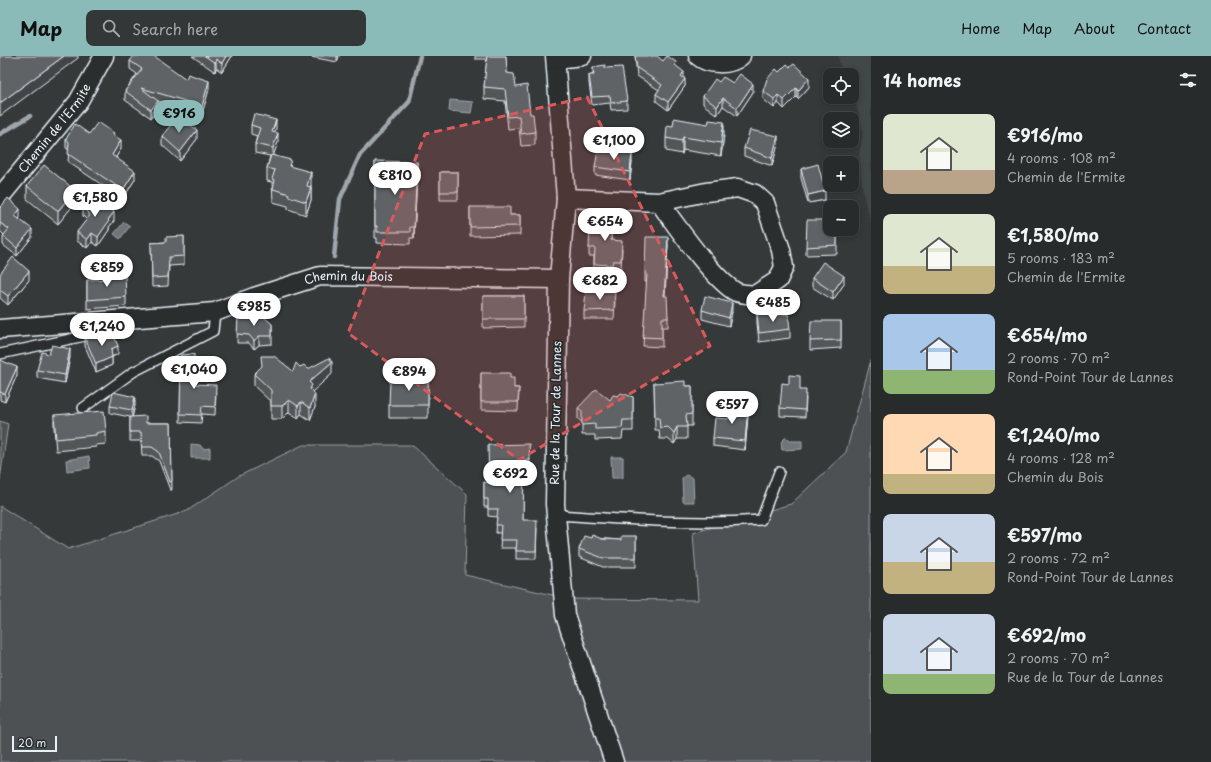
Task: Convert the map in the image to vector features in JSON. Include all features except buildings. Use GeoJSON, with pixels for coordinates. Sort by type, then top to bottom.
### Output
{"type":"FeatureCollection","features":[{"type":"Feature","properties":{"kind":"street","name":"Chemin de l'Ermite"},"geometry":{"type":"LineString","coordinates":[[0,197],[78,102],[104,56]]}},
{"type":"Feature","properties":{"kind":"street"},"geometry":{"type":"LineString","coordinates":[[555,58],[582,56]]}},
{"type":"Feature","properties":{"kind":"street"},"geometry":{"type":"LineString","coordinates":[[698,56],[704,62],[721,63],[737,60],[741,56]]}},
{"type":"Feature","properties":{"kind":"street","name":"Rue de la Tour de Lannes"},"geometry":{"type":"LineString","coordinates":[[555,58],[566,198],[559,279],[556,516],[565,615],[614,762]]}},
{"type":"Feature","properties":{"kind":"street"},"geometry":{"type":"LineString","coordinates":[[566,198],[659,202],[706,192],[738,188],[755,194],[765,203],[781,250],[784,267],[778,280],[755,295],[737,293],[722,280],[678,228],[659,202]]}},
{"type":"Feature","properties":{"kind":"street","name":"Chemin du Bois"},"geometry":{"type":"LineString","coordinates":[[0,329],[216,312],[254,297],[320,276],[559,279]]}},
{"type":"Feature","properties":{"kind":"lane"},"geometry":{"type":"LineString","coordinates":[[82,408],[133,372],[213,331],[216,312]]}},
{"type":"Feature","properties":{"kind":"lane"},"geometry":{"type":"LineString","coordinates":[[0,354],[94,334],[101,328],[102,320]]}},
{"type":"Feature","properties":{"kind":"lane"},"geometry":{"type":"LineString","coordinates":[[556,516],[666,522],[729,522],[761,520],[779,472]]}},
{"type":"Feature","properties":{"kind":"highlighted area"},"geometry":{"type":"Polygon","coordinates":[[[587,97],[710,346],[519,460],[348,333],[425,134],[587,97]]]}},
{"type":"Feature","properties":{"kind":"shaded area"},"geometry":{"type":"Polygon","coordinates":[[[838,56],[871,56],[871,224],[863,193],[859,155],[863,131],[856,104],[859,104],[859,68],[841,68],[838,56]]]}},
{"type":"Feature","properties":{"kind":"shaded area"},"geometry":{"type":"Polygon","coordinates":[[[450,100],[473,102],[471,113],[449,111],[450,100]]]}},
{"type":"Feature","properties":{"kind":"shaded area"},"geometry":{"type":"Polygon","coordinates":[[[124,222],[130,226],[120,239],[114,234],[124,222]]]}},
{"type":"Feature","properties":{"kind":"shaded area"},"geometry":{"type":"Polygon","coordinates":[[[871,360],[871,762],[0,762],[0,506],[68,549],[187,511],[239,476],[303,445],[412,445],[467,494],[465,575],[570,599],[698,600],[693,533],[791,504],[846,452],[871,360]]]}},
{"type":"Feature","properties":{"kind":"shaded area"},"geometry":{"type":"Polygon","coordinates":[[[0,421],[8,424],[0,480],[0,421]]]}},
{"type":"Feature","properties":{"kind":"shaded area"},"geometry":{"type":"Polygon","coordinates":[[[786,437],[790,441],[802,441],[802,449],[782,450],[781,442],[786,437]]]}},
{"type":"Feature","properties":{"kind":"shaded area"},"geometry":{"type":"Polygon","coordinates":[[[191,444],[200,445],[203,449],[210,448],[210,458],[191,458],[191,444]]]}},
{"type":"Feature","properties":{"kind":"shaded area"},"geometry":{"type":"Polygon","coordinates":[[[89,456],[90,468],[67,471],[66,460],[89,456]]]}},
{"type":"Feature","properties":{"kind":"shaded area"},"geometry":{"type":"Polygon","coordinates":[[[611,457],[623,457],[623,478],[612,478],[611,457]]]}},
{"type":"Feature","properties":{"kind":"shaded area"},"geometry":{"type":"Polygon","coordinates":[[[686,475],[693,478],[694,502],[683,502],[682,478],[686,475]]]}},
{"type":"Feature","properties":{"kind":"waterway"},"geometry":{"type":"LineString","coordinates":[[334,257],[340,199],[360,155],[409,102],[420,56]]}},
{"type":"Feature","properties":{"kind":"waterway"},"geometry":{"type":"LineString","coordinates":[[0,134],[30,116]]}}]}
